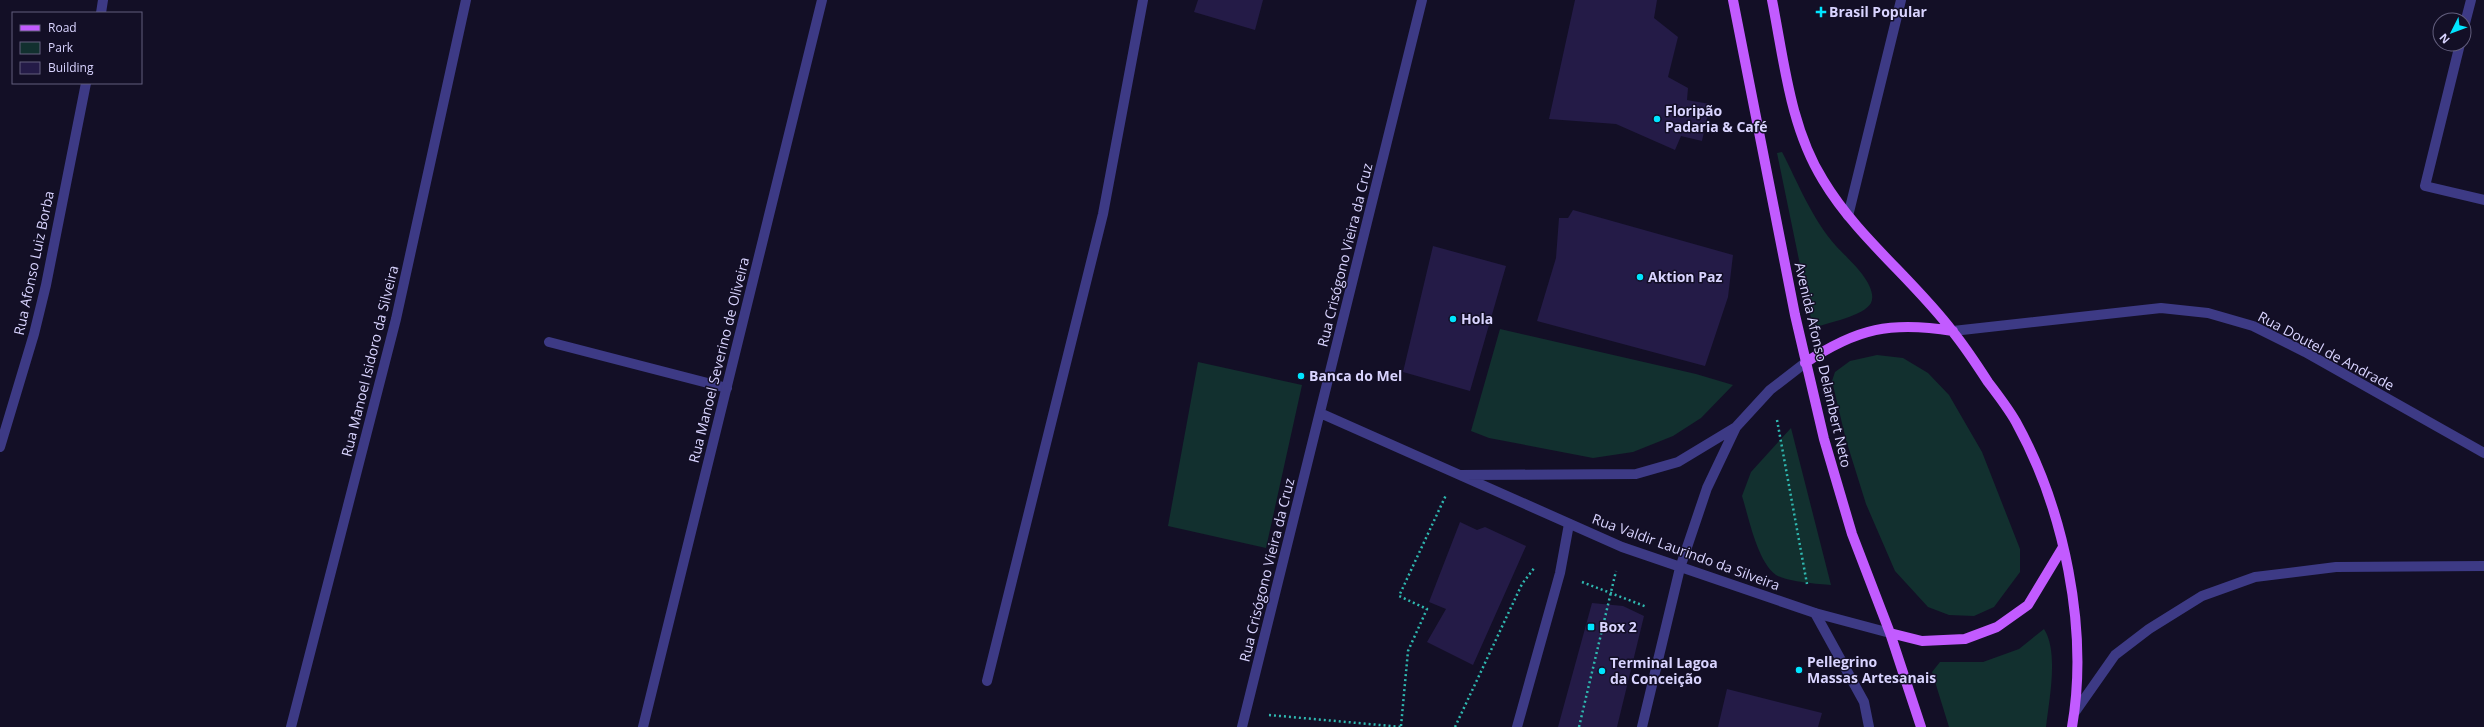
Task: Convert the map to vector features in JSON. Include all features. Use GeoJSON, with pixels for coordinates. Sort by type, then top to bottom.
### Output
{"type":"FeatureCollection","features":[{"type":"Feature","properties":{"kind":"main road","name":"Avenida Afonso Delambert Neto"},"geometry":{"type":"LineString","coordinates":[[1732,0],[1805,363],[1837,489],[1852,534],[1890,633],[1921,727]]}},
{"type":"Feature","properties":{"kind":"main road"},"geometry":{"type":"LineString","coordinates":[[1772,0],[1794,108],[1804,143],[1822,180],[1848,216],[1953,331],[2015,421],[2036,462],[2063,547],[2072,590],[2077,663],[2075,712],[2072,727]]}},
{"type":"Feature","properties":{"kind":"main road"},"geometry":{"type":"LineString","coordinates":[[1805,363],[1832,345],[1859,334],[1890,327],[1920,326],[1953,331]]}},
{"type":"Feature","properties":{"kind":"main road"},"geometry":{"type":"LineString","coordinates":[[1890,633],[1922,641],[1958,639],[1997,627],[2028,605],[2063,547]]}},
{"type":"Feature","properties":{"kind":"street"},"geometry":{"type":"LineString","coordinates":[[101,12],[103,0]]}},
{"type":"Feature","properties":{"kind":"street","name":"Rua Manoel Isidoro da Silveira"},"geometry":{"type":"LineString","coordinates":[[291,727],[396,319],[466,0]]}},
{"type":"Feature","properties":{"kind":"street","name":"Rua Manoel Severino de Oliveira"},"geometry":{"type":"LineString","coordinates":[[643,727],[822,0]]}},
{"type":"Feature","properties":{"kind":"street","name":"Rua Crisógono Vieira da Cruz"},"geometry":{"type":"LineString","coordinates":[[1242,727],[1422,0]]}},
{"type":"Feature","properties":{"kind":"street"},"geometry":{"type":"LineString","coordinates":[[1848,216],[1901,0]]}},
{"type":"Feature","properties":{"kind":"street"},"geometry":{"type":"LineString","coordinates":[[2468,12],[2471,0]]}},
{"type":"Feature","properties":{"kind":"street"},"geometry":{"type":"LineString","coordinates":[[987,681],[1102,214],[1142,4]]}},
{"type":"Feature","properties":{"kind":"street"},"geometry":{"type":"LineString","coordinates":[[2458,52],[2425,186],[2484,200]]}},
{"type":"Feature","properties":{"kind":"street","name":"Rua Afonso Luiz Borba"},"geometry":{"type":"LineString","coordinates":[[0,447],[34,334],[46,285],[86,84]]}},
{"type":"Feature","properties":{"kind":"street","name":"Rua Doutel de Andrade"},"geometry":{"type":"LineString","coordinates":[[1953,331],[2161,308],[2208,313],[2253,326],[2305,352],[2484,453]]}},
{"type":"Feature","properties":{"kind":"street"},"geometry":{"type":"LineString","coordinates":[[550,342],[727,388]]}},
{"type":"Feature","properties":{"kind":"street","name":"Rua Valdir Laurindo da Silveira"},"geometry":{"type":"LineString","coordinates":[[1456,475],[1636,474],[1678,462],[1736,428],[1770,390],[1805,363]]}},
{"type":"Feature","properties":{"kind":"street","name":"Rua Valdir Laurindo da Silveira"},"geometry":{"type":"LineString","coordinates":[[1320,413],[1456,475],[1622,547],[1815,613],[1890,633]]}},
{"type":"Feature","properties":{"kind":"street"},"geometry":{"type":"LineString","coordinates":[[1642,727],[1680,568],[1708,488],[1736,428]]}},
{"type":"Feature","properties":{"kind":"street"},"geometry":{"type":"LineString","coordinates":[[1517,727],[1560,573],[1569,524]]}},
{"type":"Feature","properties":{"kind":"street"},"geometry":{"type":"LineString","coordinates":[[2075,712],[2115,655],[2149,629],[2202,596],[2255,577],[2336,567],[2413,565],[2484,566]]}},
{"type":"Feature","properties":{"kind":"street"},"geometry":{"type":"LineString","coordinates":[[1815,613],[1864,702],[1869,727]]}},
{"type":"Feature","properties":{"kind":"path"},"geometry":{"type":"LineString","coordinates":[[1770,390],[1783,449],[1802,567],[1815,613]]}},
{"type":"Feature","properties":{"kind":"path"},"geometry":{"type":"LineString","coordinates":[[1245,713],[1401,726],[1408,651],[1427,609],[1399,596],[1456,475]]}},
{"type":"Feature","properties":{"kind":"path"},"geometry":{"type":"LineString","coordinates":[[1579,727],[1622,547]]}},
{"type":"Feature","properties":{"kind":"path"},"geometry":{"type":"LineString","coordinates":[[1455,727],[1522,584],[1536,566]]}},
{"type":"Feature","properties":{"kind":"path"},"geometry":{"type":"LineString","coordinates":[[1560,573],[1670,615]]}},
{"type":"Feature","properties":{"kind":"green space"},"geometry":{"type":"Polygon","coordinates":[[[1782,152],[1813,213],[1827,235],[1861,272],[1870,288],[1872,296],[1871,303],[1861,312],[1813,328],[1777,153],[1782,152]]]}},
{"type":"Feature","properties":{"kind":"green space"},"geometry":{"type":"Polygon","coordinates":[[[1500,329],[1696,374],[1733,385],[1701,418],[1673,436],[1633,452],[1593,458],[1489,438],[1471,431],[1500,329]]]}},
{"type":"Feature","properties":{"kind":"green space"},"geometry":{"type":"Polygon","coordinates":[[[1877,355],[1903,358],[1928,373],[1949,395],[1982,452],[2020,549],[2020,572],[1994,607],[1974,616],[1949,615],[1928,607],[1895,571],[1866,504],[1846,440],[1832,381],[1835,372],[1850,361],[1877,355]]]}},
{"type":"Feature","properties":{"kind":"green space"},"geometry":{"type":"Polygon","coordinates":[[[1198,362],[1302,385],[1266,548],[1168,526],[1198,362]]]}},
{"type":"Feature","properties":{"kind":"green space"},"geometry":{"type":"Polygon","coordinates":[[[1791,428],[1831,585],[1787,579],[1776,575],[1769,568],[1754,538],[1742,496],[1751,472],[1791,428]]]}},
{"type":"Feature","properties":{"kind":"green space"},"geometry":{"type":"Polygon","coordinates":[[[2044,629],[2049,639],[2052,663],[2051,690],[2046,727],[1949,727],[1932,672],[1940,662],[1983,662],[2019,649],[2044,629]]]}},
{"type":"Feature","properties":{"kind":"building"},"geometry":{"type":"Polygon","coordinates":[[[1198,0],[1263,0],[1255,30],[1194,12],[1198,0]]]}},
{"type":"Feature","properties":{"kind":"building"},"geometry":{"type":"Polygon","coordinates":[[[1575,0],[1657,0],[1654,18],[1678,37],[1668,77],[1688,88],[1687,100],[1710,104],[1702,141],[1681,136],[1675,150],[1616,124],[1549,119],[1575,0]]]}},
{"type":"Feature","properties":{"kind":"building","name":"Aktion Paz"},"geometry":{"type":"Polygon","coordinates":[[[1573,210],[1733,255],[1728,297],[1705,366],[1537,321],[1556,258],[1559,218],[1568,218],[1573,210]]]}},
{"type":"Feature","properties":{"kind":"building","name":"Hola"},"geometry":{"type":"Polygon","coordinates":[[[1433,246],[1506,266],[1470,391],[1403,372],[1433,246]]]}},
{"type":"Feature","properties":{"kind":"building"},"geometry":{"type":"Polygon","coordinates":[[[1460,522],[1477,530],[1485,527],[1526,546],[1473,665],[1427,642],[1446,609],[1429,602],[1460,522]]]}},
{"type":"Feature","properties":{"kind":"building","name":"Terminal Lagoa da Conceição"},"geometry":{"type":"Polygon","coordinates":[[[1592,603],[1623,606],[1644,616],[1617,727],[1558,727],[1592,603]]]}},
{"type":"Feature","properties":{"kind":"building"},"geometry":{"type":"Polygon","coordinates":[[[1727,689],[1822,713],[1818,727],[1718,727],[1727,689]]]}},
{"type":"Feature","properties":{"kind":"place","name":"Brasil Popular"},"geometry":{"type":"Point","coordinates":[1821,12]}},
{"type":"Feature","properties":{"kind":"place","name":"Floripão Padaria & Café"},"geometry":{"type":"Point","coordinates":[1657,119]}},
{"type":"Feature","properties":{"kind":"place","name":"Aktion Paz"},"geometry":{"type":"Point","coordinates":[1640,277]}},
{"type":"Feature","properties":{"kind":"place","name":"Hola"},"geometry":{"type":"Point","coordinates":[1453,319]}},
{"type":"Feature","properties":{"kind":"place","name":"Banca do Mel"},"geometry":{"type":"Point","coordinates":[1301,376]}},
{"type":"Feature","properties":{"kind":"place","name":"Box 2"},"geometry":{"type":"Point","coordinates":[1591,627]}},
{"type":"Feature","properties":{"kind":"place","name":"Pellegrino Massas Artesanais"},"geometry":{"type":"Point","coordinates":[1799,670]}},
{"type":"Feature","properties":{"kind":"place","name":"Terminal Lagoa da Conceição"},"geometry":{"type":"Point","coordinates":[1602,671]}}]}
